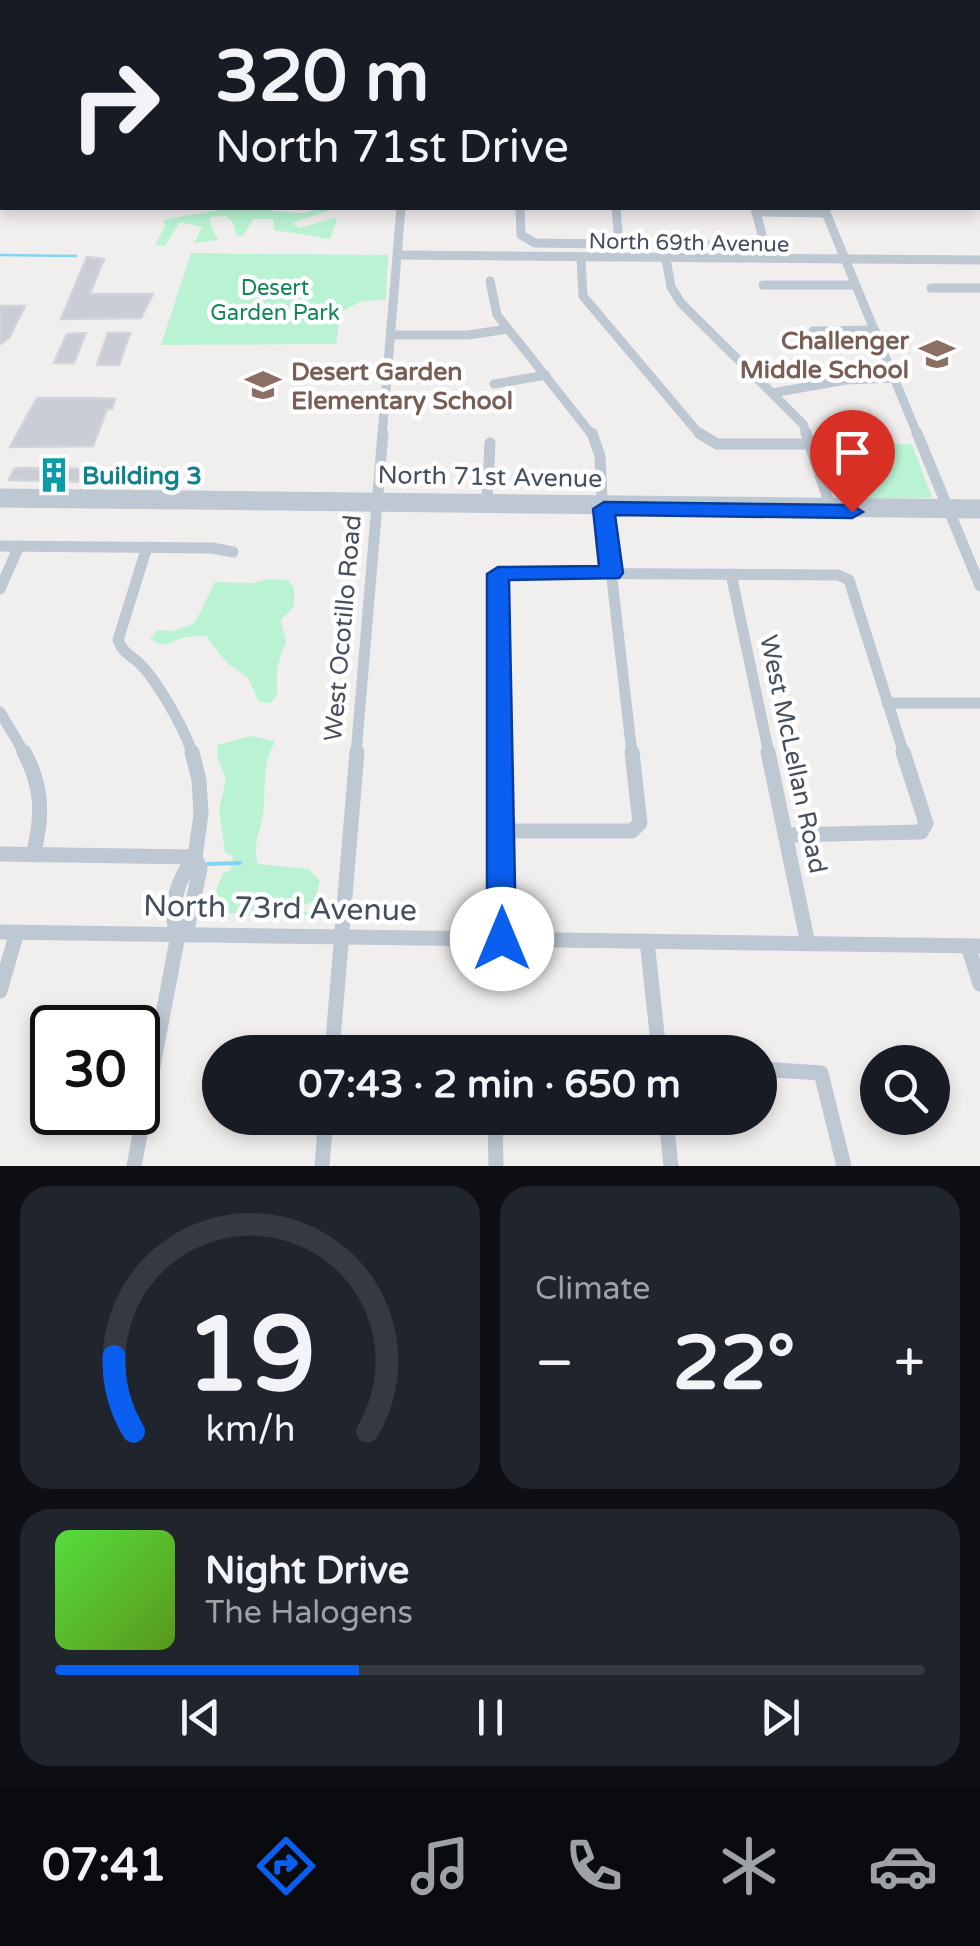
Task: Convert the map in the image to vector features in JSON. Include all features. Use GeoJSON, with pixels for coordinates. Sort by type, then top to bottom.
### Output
{"type":"FeatureCollection","features":[{"type":"Feature","properties":{"kind":"street","name":"West Ocotillo Road"},"geometry":{"type":"LineString","coordinates":[[333,1035],[402,210]]}},
{"type":"Feature","properties":{"kind":"street"},"geometry":{"type":"LineString","coordinates":[[520,210],[521,235],[526,240],[766,246],[756,210],[825,210],[980,586]]}},
{"type":"Feature","properties":{"kind":"street"},"geometry":{"type":"LineString","coordinates":[[616,210],[620,244]]}},
{"type":"Feature","properties":{"kind":"street","name":"North 69th Avenue"},"geometry":{"type":"LineString","coordinates":[[398,255],[980,260]]}},
{"type":"Feature","properties":{"kind":"street"},"geometry":{"type":"LineString","coordinates":[[581,258],[583,296],[710,442],[812,444]]}},
{"type":"Feature","properties":{"kind":"street"},"geometry":{"type":"LineString","coordinates":[[666,259],[671,287],[681,303],[803,424],[829,502]]}},
{"type":"Feature","properties":{"kind":"street"},"geometry":{"type":"LineString","coordinates":[[490,281],[492,307],[598,444],[640,823],[636,828],[501,831]]}},
{"type":"Feature","properties":{"kind":"street"},"geometry":{"type":"LineString","coordinates":[[762,285],[856,285]]}},
{"type":"Feature","properties":{"kind":"street"},"geometry":{"type":"LineString","coordinates":[[931,288],[980,288]]}},
{"type":"Feature","properties":{"kind":"street"},"geometry":{"type":"LineString","coordinates":[[391,335],[468,335],[508,329]]}},
{"type":"Feature","properties":{"kind":"street"},"geometry":{"type":"LineString","coordinates":[[814,330],[875,330]]}},
{"type":"Feature","properties":{"kind":"street"},"geometry":{"type":"LineString","coordinates":[[494,384],[546,375]]}},
{"type":"Feature","properties":{"kind":"street"},"geometry":{"type":"LineString","coordinates":[[772,393],[846,380],[894,378]]}},
{"type":"Feature","properties":{"kind":"street"},"geometry":{"type":"LineString","coordinates":[[487,499],[490,443]]}},
{"type":"Feature","properties":{"kind":"street","name":"North 71st Avenue"},"geometry":{"type":"LineString","coordinates":[[0,494],[377,502],[829,502],[980,513]]}},
{"type":"Feature","properties":{"kind":"street","name":"North 71st Avenue"},"geometry":{"type":"LineString","coordinates":[[0,502],[947,508],[980,504]]}},
{"type":"Feature","properties":{"kind":"street"},"geometry":{"type":"LineString","coordinates":[[0,546],[233,552]]}},
{"type":"Feature","properties":{"kind":"street"},"geometry":{"type":"LineString","coordinates":[[0,589],[19,546]]}},
{"type":"Feature","properties":{"kind":"street"},"geometry":{"type":"LineString","coordinates":[[134,1166],[178,935],[188,924],[200,869],[195,858],[200,798],[191,746],[139,663],[125,655],[118,640],[146,547]]}},
{"type":"Feature","properties":{"kind":"street"},"geometry":{"type":"LineString","coordinates":[[502,939],[498,574],[731,574],[849,580],[926,823],[921,832],[786,835]]}},
{"type":"Feature","properties":{"kind":"street","name":"West McLellan Road"},"geometry":{"type":"LineString","coordinates":[[731,574],[808,944]]}},
{"type":"Feature","properties":{"kind":"street"},"geometry":{"type":"LineString","coordinates":[[887,703],[980,703]]}},
{"type":"Feature","properties":{"kind":"street"},"geometry":{"type":"LineString","coordinates":[[0,712],[41,784],[44,817],[34,854]]}},
{"type":"Feature","properties":{"kind":"street"},"geometry":{"type":"LineString","coordinates":[[0,854],[195,858]]}},
{"type":"Feature","properties":{"kind":"street"},"geometry":{"type":"LineString","coordinates":[[0,991],[8,932]]}},
{"type":"Feature","properties":{"kind":"street","name":"North 73rd Avenue"},"geometry":{"type":"LineString","coordinates":[[8,932],[974,946]]}},
{"type":"Feature","properties":{"kind":"street"},"geometry":{"type":"LineString","coordinates":[[648,941],[657,1035]]}},
{"type":"Feature","properties":{"kind":"street"},"geometry":{"type":"LineString","coordinates":[[974,946],[980,984]]}},
{"type":"Feature","properties":{"kind":"street"},"geometry":{"type":"LineString","coordinates":[[777,1070],[821,1074],[844,1166]]}},
{"type":"Feature","properties":{"kind":"street"},"geometry":{"type":"LineString","coordinates":[[322,1166],[325,1135]]}},
{"type":"Feature","properties":{"kind":"street"},"geometry":{"type":"LineString","coordinates":[[495,1135],[496,1166]]}},
{"type":"Feature","properties":{"kind":"street"},"geometry":{"type":"LineString","coordinates":[[668,1135],[671,1166]]}},
{"type":"Feature","properties":{"kind":"green space"},"geometry":{"type":"Polygon","coordinates":[[[219,210],[297,213],[330,210],[292,223],[299,228],[335,218],[337,221],[330,239],[274,230],[273,219],[253,219],[243,236],[237,236],[226,216],[211,217],[218,240],[194,243],[202,227],[180,222],[165,246],[155,245],[165,226],[163,220],[219,210]]]}},
{"type":"Feature","properties":{"kind":"green space","name":"Desert Garden Park"},"geometry":{"type":"Polygon","coordinates":[[[191,253],[388,255],[386,300],[362,301],[341,312],[336,344],[161,345],[191,253]]]}},
{"type":"Feature","properties":{"kind":"green space"},"geometry":{"type":"Polygon","coordinates":[[[820,444],[912,444],[932,498],[836,499],[820,444]]]}},
{"type":"Feature","properties":{"kind":"green space"},"geometry":{"type":"Polygon","coordinates":[[[288,580],[294,588],[294,606],[281,620],[286,641],[277,668],[277,695],[271,703],[259,702],[248,678],[226,662],[206,636],[185,637],[163,645],[150,639],[157,630],[173,631],[195,623],[215,582],[253,583],[288,580]]]}},
{"type":"Feature","properties":{"kind":"green space"},"geometry":{"type":"Polygon","coordinates":[[[251,736],[275,741],[265,773],[256,849],[258,864],[309,869],[320,881],[314,902],[303,905],[305,912],[313,912],[295,920],[217,912],[211,903],[223,873],[231,870],[233,856],[225,853],[219,810],[226,779],[217,756],[218,745],[251,736]]]}},
{"type":"Feature","properties":{"kind":"building"},"geometry":{"type":"Polygon","coordinates":[[[87,257],[104,259],[90,294],[153,294],[141,318],[61,319],[87,257]]]}},
{"type":"Feature","properties":{"kind":"building"},"geometry":{"type":"Polygon","coordinates":[[[0,306],[25,306],[9,338],[0,344],[0,306]]]}},
{"type":"Feature","properties":{"kind":"building"},"geometry":{"type":"Polygon","coordinates":[[[86,333],[74,363],[54,363],[67,334],[86,333]]]}},
{"type":"Feature","properties":{"kind":"building"},"geometry":{"type":"Polygon","coordinates":[[[108,333],[130,333],[119,365],[97,365],[108,333]]]}},
{"type":"Feature","properties":{"kind":"building"},"geometry":{"type":"Polygon","coordinates":[[[37,398],[115,399],[112,409],[107,409],[93,446],[10,447],[37,398]]]}},
{"type":"Feature","properties":{"kind":"building","name":"Building 3"},"geometry":{"type":"Polygon","coordinates":[[[14,469],[98,470],[89,482],[9,480],[14,469]]]}},
{"type":"Feature","properties":{"kind":"waterway"},"geometry":{"type":"LineString","coordinates":[[0,255],[76,256]]}},
{"type":"Feature","properties":{"kind":"waterway"},"geometry":{"type":"LineString","coordinates":[[207,864],[240,863]]}},
{"type":"Feature","properties":{"kind":"place","name":"Challenger Middle School"},"geometry":{"type":"Point","coordinates":[937,354]}},
{"type":"Feature","properties":{"kind":"place","name":"Desert Garden Elementary School"},"geometry":{"type":"Point","coordinates":[263,385]}},
{"type":"Feature","properties":{"kind":"place","name":"Building 3"},"geometry":{"type":"Point","coordinates":[54,475]}},
{"type":"Feature","properties":{"kind":"route"},"geometry":{"type":"LineString","coordinates":[[502,939],[498,574],[611,573],[604,509],[852,512]]}}]}
